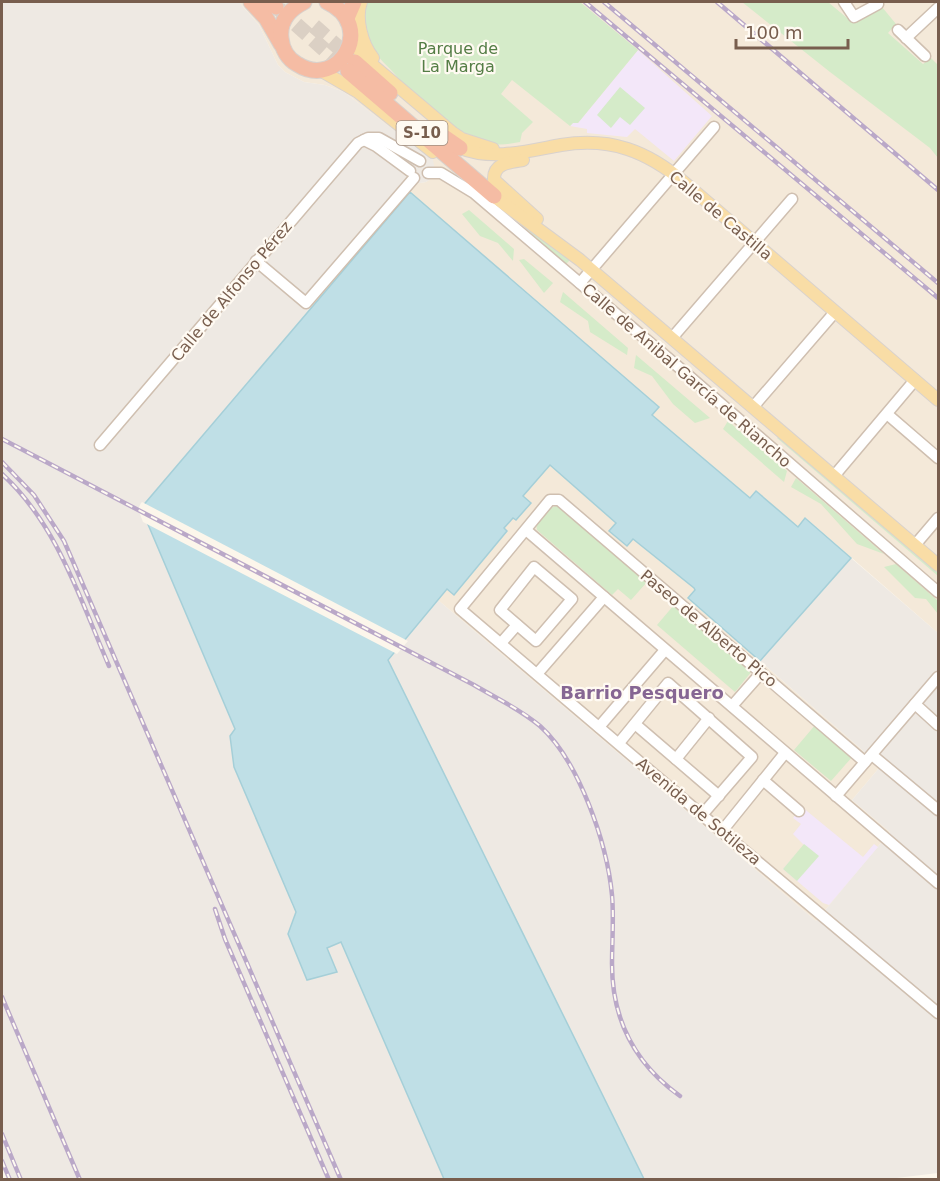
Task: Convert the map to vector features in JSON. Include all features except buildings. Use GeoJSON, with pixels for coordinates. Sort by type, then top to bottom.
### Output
{"type":"FeatureCollection","features":[{"type":"Feature","properties":{"kind":"highway"},"geometry":{"type":"LineString","coordinates":[[251,2],[266,18],[294,63],[303,68],[320,70],[333,66],[341,60],[348,51],[351,41],[351,29],[347,18],[337,6],[327,2]]}},
{"type":"Feature","properties":{"kind":"highway"},"geometry":{"type":"LineString","coordinates":[[283,47],[282,25],[294,7],[304,2]]}},
{"type":"Feature","properties":{"kind":"highway"},"geometry":{"type":"LineString","coordinates":[[347,18],[354,2]]}},
{"type":"Feature","properties":{"kind":"highway","name":"S-10"},"geometry":{"type":"LineString","coordinates":[[460,147],[442,137],[351,66],[494,196]]}},
{"type":"Feature","properties":{"kind":"main road"},"geometry":{"type":"LineString","coordinates":[[361,2],[359,15],[363,40],[368,52],[391,80]]}},
{"type":"Feature","properties":{"kind":"main road"},"geometry":{"type":"LineString","coordinates":[[351,41],[369,62],[462,139],[509,154]]}},
{"type":"Feature","properties":{"kind":"main road"},"geometry":{"type":"LineString","coordinates":[[320,70],[358,92],[441,159],[577,257]]}},
{"type":"Feature","properties":{"kind":"main road","name":"Calle de Castilla"},"geometry":{"type":"LineString","coordinates":[[460,147],[480,154],[509,154],[575,143],[593,143],[632,150],[655,160],[939,400]]}},
{"type":"Feature","properties":{"kind":"main road"},"geometry":{"type":"LineString","coordinates":[[593,143],[504,163],[496,168],[494,180],[592,270],[752,406],[837,472],[939,565]]}},
{"type":"Feature","properties":{"kind":"street"},"geometry":{"type":"LineString","coordinates":[[844,2],[854,17],[878,3],[876,2]]}},
{"type":"Feature","properties":{"kind":"street"},"geometry":{"type":"LineString","coordinates":[[906,38],[939,8]]}},
{"type":"Feature","properties":{"kind":"street"},"geometry":{"type":"LineString","coordinates":[[898,30],[926,56]]}},
{"type":"Feature","properties":{"kind":"street"},"geometry":{"type":"LineString","coordinates":[[580,283],[714,127]]}},
{"type":"Feature","properties":{"kind":"street"},"geometry":{"type":"LineString","coordinates":[[364,140],[379,138],[420,161]]}},
{"type":"Feature","properties":{"kind":"street"},"geometry":{"type":"LineString","coordinates":[[256,261],[306,303],[412,175],[376,146],[364,140]]}},
{"type":"Feature","properties":{"kind":"street","name":"Calle de Alfonso Pérez"},"geometry":{"type":"LineString","coordinates":[[100,445],[352,149],[364,140]]}},
{"type":"Feature","properties":{"kind":"street","name":"Calle de Anibal García de Riancho"},"geometry":{"type":"LineString","coordinates":[[428,173],[441,173],[474,193],[939,592]]}},
{"type":"Feature","properties":{"kind":"street"},"geometry":{"type":"LineString","coordinates":[[672,338],[792,199]]}},
{"type":"Feature","properties":{"kind":"street"},"geometry":{"type":"LineString","coordinates":[[739,419],[835,312]]}},
{"type":"Feature","properties":{"kind":"street"},"geometry":{"type":"LineString","coordinates":[[837,472],[915,380]]}},
{"type":"Feature","properties":{"kind":"street"},"geometry":{"type":"LineString","coordinates":[[887,414],[939,458]]}},
{"type":"Feature","properties":{"kind":"street","name":"Paseo de Alberto Pico"},"geometry":{"type":"LineString","coordinates":[[526,530],[550,500],[559,500],[761,673],[868,758],[939,810]]}},
{"type":"Feature","properties":{"kind":"street"},"geometry":{"type":"LineString","coordinates":[[915,545],[939,518]]}},
{"type":"Feature","properties":{"kind":"street"},"geometry":{"type":"LineString","coordinates":[[526,530],[939,883]]}},
{"type":"Feature","properties":{"kind":"street","name":"Avenida de Sotileza"},"geometry":{"type":"LineString","coordinates":[[526,530],[460,609],[702,815],[939,1012]]}},
{"type":"Feature","properties":{"kind":"street"},"geometry":{"type":"LineString","coordinates":[[534,567],[572,599],[554,620],[536,641],[500,610],[534,567]]}},
{"type":"Feature","properties":{"kind":"street"},"geometry":{"type":"LineString","coordinates":[[537,674],[604,597]]}},
{"type":"Feature","properties":{"kind":"street"},"geometry":{"type":"LineString","coordinates":[[554,620],[571,634]]}},
{"type":"Feature","properties":{"kind":"street"},"geometry":{"type":"LineString","coordinates":[[501,643],[517,625]]}},
{"type":"Feature","properties":{"kind":"street"},"geometry":{"type":"LineString","coordinates":[[599,727],[665,650]]}},
{"type":"Feature","properties":{"kind":"street"},"geometry":{"type":"LineString","coordinates":[[732,706],[761,673]]}},
{"type":"Feature","properties":{"kind":"street"},"geometry":{"type":"LineString","coordinates":[[836,796],[939,677]]}},
{"type":"Feature","properties":{"kind":"street"},"geometry":{"type":"LineString","coordinates":[[619,743],[668,683],[709,718],[752,757],[702,815]]}},
{"type":"Feature","properties":{"kind":"street"},"geometry":{"type":"LineString","coordinates":[[915,705],[939,725]]}},
{"type":"Feature","properties":{"kind":"street"},"geometry":{"type":"LineString","coordinates":[[675,759],[709,718]]}},
{"type":"Feature","properties":{"kind":"street"},"geometry":{"type":"LineString","coordinates":[[635,724],[719,796]]}},
{"type":"Feature","properties":{"kind":"street"},"geometry":{"type":"LineString","coordinates":[[722,831],[785,753]]}},
{"type":"Feature","properties":{"kind":"street"},"geometry":{"type":"LineString","coordinates":[[763,780],[799,811]]}},
{"type":"Feature","properties":{"kind":"shaded area"},"geometry":{"type":"Polygon","coordinates":[[[2,2],[239,2],[259,25],[278,65],[285,72],[304,82],[325,85],[344,92],[433,160],[436,176],[426,182],[414,184],[408,191],[410,192],[141,508],[235,730],[296,913],[288,934],[307,980],[337,972],[327,948],[341,942],[444,1179],[7,1180],[2,1167],[2,2]]]}},
{"type":"Feature","properties":{"kind":"shaded area"},"geometry":{"type":"Polygon","coordinates":[[[239,2],[938,2],[938,633],[806,518],[798,527],[756,491],[750,498],[652,415],[659,407],[408,191],[414,184],[426,182],[433,177],[397,133],[344,92],[325,85],[304,82],[285,72],[278,65],[259,25],[239,2]]]}},
{"type":"Feature","properties":{"kind":"shaded area"},"geometry":{"type":"Polygon","coordinates":[[[638,50],[712,116],[674,161],[635,129],[627,137],[587,133],[587,129],[570,126],[578,123],[638,50]]]}},
{"type":"Feature","properties":{"kind":"shaded area","name":"Barrio Pesquero"},"geometry":{"type":"Polygon","coordinates":[[[550,465],[617,523],[609,531],[626,546],[632,538],[694,588],[695,590],[688,599],[860,748],[879,768],[852,800],[890,832],[816,921],[438,600],[447,589],[454,595],[507,531],[504,529],[513,518],[516,520],[530,503],[523,496],[550,465]]]}},
{"type":"Feature","properties":{"kind":"shaded area"},"geometry":{"type":"Polygon","coordinates":[[[851,558],[938,633],[938,1173],[880,1180],[644,1179],[388,660],[438,600],[816,921],[890,832],[852,800],[879,768],[860,748],[760,661],[851,558]]]}},
{"type":"Feature","properties":{"kind":"shaded area"},"geometry":{"type":"Polygon","coordinates":[[[802,807],[863,857],[874,844],[878,847],[829,905],[823,903],[783,869],[804,845],[793,834],[801,824],[793,818],[802,807]]]}},
{"type":"Feature","properties":{"kind":"green space","name":"Parque de La Marga"},"geometry":{"type":"Polygon","coordinates":[[[367,2],[580,2],[638,50],[578,123],[570,126],[512,80],[501,94],[533,122],[522,133],[520,142],[492,144],[474,138],[448,123],[413,93],[380,59],[371,46],[367,33],[365,14],[367,2]]]}},
{"type":"Feature","properties":{"kind":"green space"},"geometry":{"type":"Polygon","coordinates":[[[742,2],[828,2],[853,23],[882,7],[896,24],[888,33],[923,64],[931,58],[938,65],[938,158],[930,148],[742,2]]]}},
{"type":"Feature","properties":{"kind":"green space"},"geometry":{"type":"Polygon","coordinates":[[[620,87],[645,108],[630,125],[620,117],[611,128],[597,115],[620,87]]]}},
{"type":"Feature","properties":{"kind":"green space"},"geometry":{"type":"Polygon","coordinates":[[[480,191],[522,225],[571,259],[565,265],[480,191]]]}},
{"type":"Feature","properties":{"kind":"green space"},"geometry":{"type":"Polygon","coordinates":[[[469,210],[514,249],[513,261],[498,243],[480,236],[462,214],[469,210]]]}},
{"type":"Feature","properties":{"kind":"green space"},"geometry":{"type":"Polygon","coordinates":[[[524,259],[553,283],[544,293],[519,260],[524,259]]]}},
{"type":"Feature","properties":{"kind":"green space"},"geometry":{"type":"Polygon","coordinates":[[[563,292],[628,348],[627,355],[590,332],[588,321],[560,302],[563,292]]]}},
{"type":"Feature","properties":{"kind":"green space"},"geometry":{"type":"Polygon","coordinates":[[[636,355],[710,418],[695,423],[673,404],[652,376],[634,368],[636,355]]]}},
{"type":"Feature","properties":{"kind":"green space"},"geometry":{"type":"Polygon","coordinates":[[[728,421],[787,471],[784,482],[723,429],[728,421]]]}},
{"type":"Feature","properties":{"kind":"green space"},"geometry":{"type":"Polygon","coordinates":[[[779,436],[938,573],[938,576],[777,438],[779,436]]]}},
{"type":"Feature","properties":{"kind":"green space"},"geometry":{"type":"Polygon","coordinates":[[[796,478],[884,554],[857,544],[821,504],[791,487],[796,478]]]}},
{"type":"Feature","properties":{"kind":"green space"},"geometry":{"type":"Polygon","coordinates":[[[559,506],[647,582],[631,600],[618,589],[612,595],[537,530],[536,524],[546,512],[552,507],[559,506]]]}},
{"type":"Feature","properties":{"kind":"green space"},"geometry":{"type":"Polygon","coordinates":[[[896,564],[938,601],[938,614],[926,599],[915,598],[884,567],[896,564]]]}},
{"type":"Feature","properties":{"kind":"green space"},"geometry":{"type":"Polygon","coordinates":[[[674,605],[752,671],[735,692],[657,625],[674,605]]]}},
{"type":"Feature","properties":{"kind":"green space"},"geometry":{"type":"Polygon","coordinates":[[[816,724],[853,756],[831,781],[794,750],[816,724]]]}},
{"type":"Feature","properties":{"kind":"green space"},"geometry":{"type":"Polygon","coordinates":[[[804,844],[819,856],[797,881],[783,869],[804,844]]]}},
{"type":"Feature","properties":{"kind":"water"},"geometry":{"type":"Polygon","coordinates":[[[410,192],[659,407],[652,415],[750,498],[756,491],[798,527],[805,518],[851,558],[760,661],[688,598],[695,590],[694,588],[633,539],[627,546],[609,531],[616,523],[550,465],[523,496],[531,503],[516,520],[513,518],[504,528],[507,531],[454,595],[447,589],[388,660],[644,1179],[444,1179],[341,942],[327,948],[337,972],[307,980],[288,934],[296,912],[234,767],[230,736],[235,729],[141,508],[410,192]]]}},
{"type":"Feature","properties":{"kind":"pier"},"geometry":{"type":"Polygon","coordinates":[[[142,502],[408,641],[397,654],[143,522],[138,509],[142,502]]]}},
{"type":"Feature","properties":{"kind":"tunnel"},"geometry":{"type":"LineString","coordinates":[[279,9],[348,71]]}},
{"type":"Feature","properties":{"kind":"tunnel"},"geometry":{"type":"LineString","coordinates":[[314,26],[355,62]]}},
{"type":"Feature","properties":{"kind":"railway"},"geometry":{"type":"LineString","coordinates":[[585,2],[938,298]]}},
{"type":"Feature","properties":{"kind":"railway"},"geometry":{"type":"LineString","coordinates":[[604,2],[938,283]]}},
{"type":"Feature","properties":{"kind":"railway"},"geometry":{"type":"LineString","coordinates":[[717,2],[938,190]]}},
{"type":"Feature","properties":{"kind":"railway"},"geometry":{"type":"LineString","coordinates":[[2,439],[474,685],[540,726],[554,741],[579,781],[604,852],[612,895],[613,984],[622,1021],[629,1039],[650,1070],[680,1096]]}},
{"type":"Feature","properties":{"kind":"railway"},"geometry":{"type":"LineString","coordinates":[[2,462],[34,495],[64,541],[341,1180]]}},
{"type":"Feature","properties":{"kind":"railway"},"geometry":{"type":"LineString","coordinates":[[2,474],[38,516],[52,539],[77,589],[109,666]]}},
{"type":"Feature","properties":{"kind":"railway"},"geometry":{"type":"LineString","coordinates":[[215,909],[225,939],[329,1180]]}},
{"type":"Feature","properties":{"kind":"railway"},"geometry":{"type":"LineString","coordinates":[[2,997],[80,1180]]}},
{"type":"Feature","properties":{"kind":"railway"},"geometry":{"type":"LineString","coordinates":[[2,1134],[21,1180]]}},
{"type":"Feature","properties":{"kind":"railway"},"geometry":{"type":"LineString","coordinates":[[2,1161],[10,1180]]}},
{"type":"Feature","properties":{"kind":"district","name":"Barrio Pesquero"},"geometry":{"type":"Point","coordinates":[642,693]}}]}
